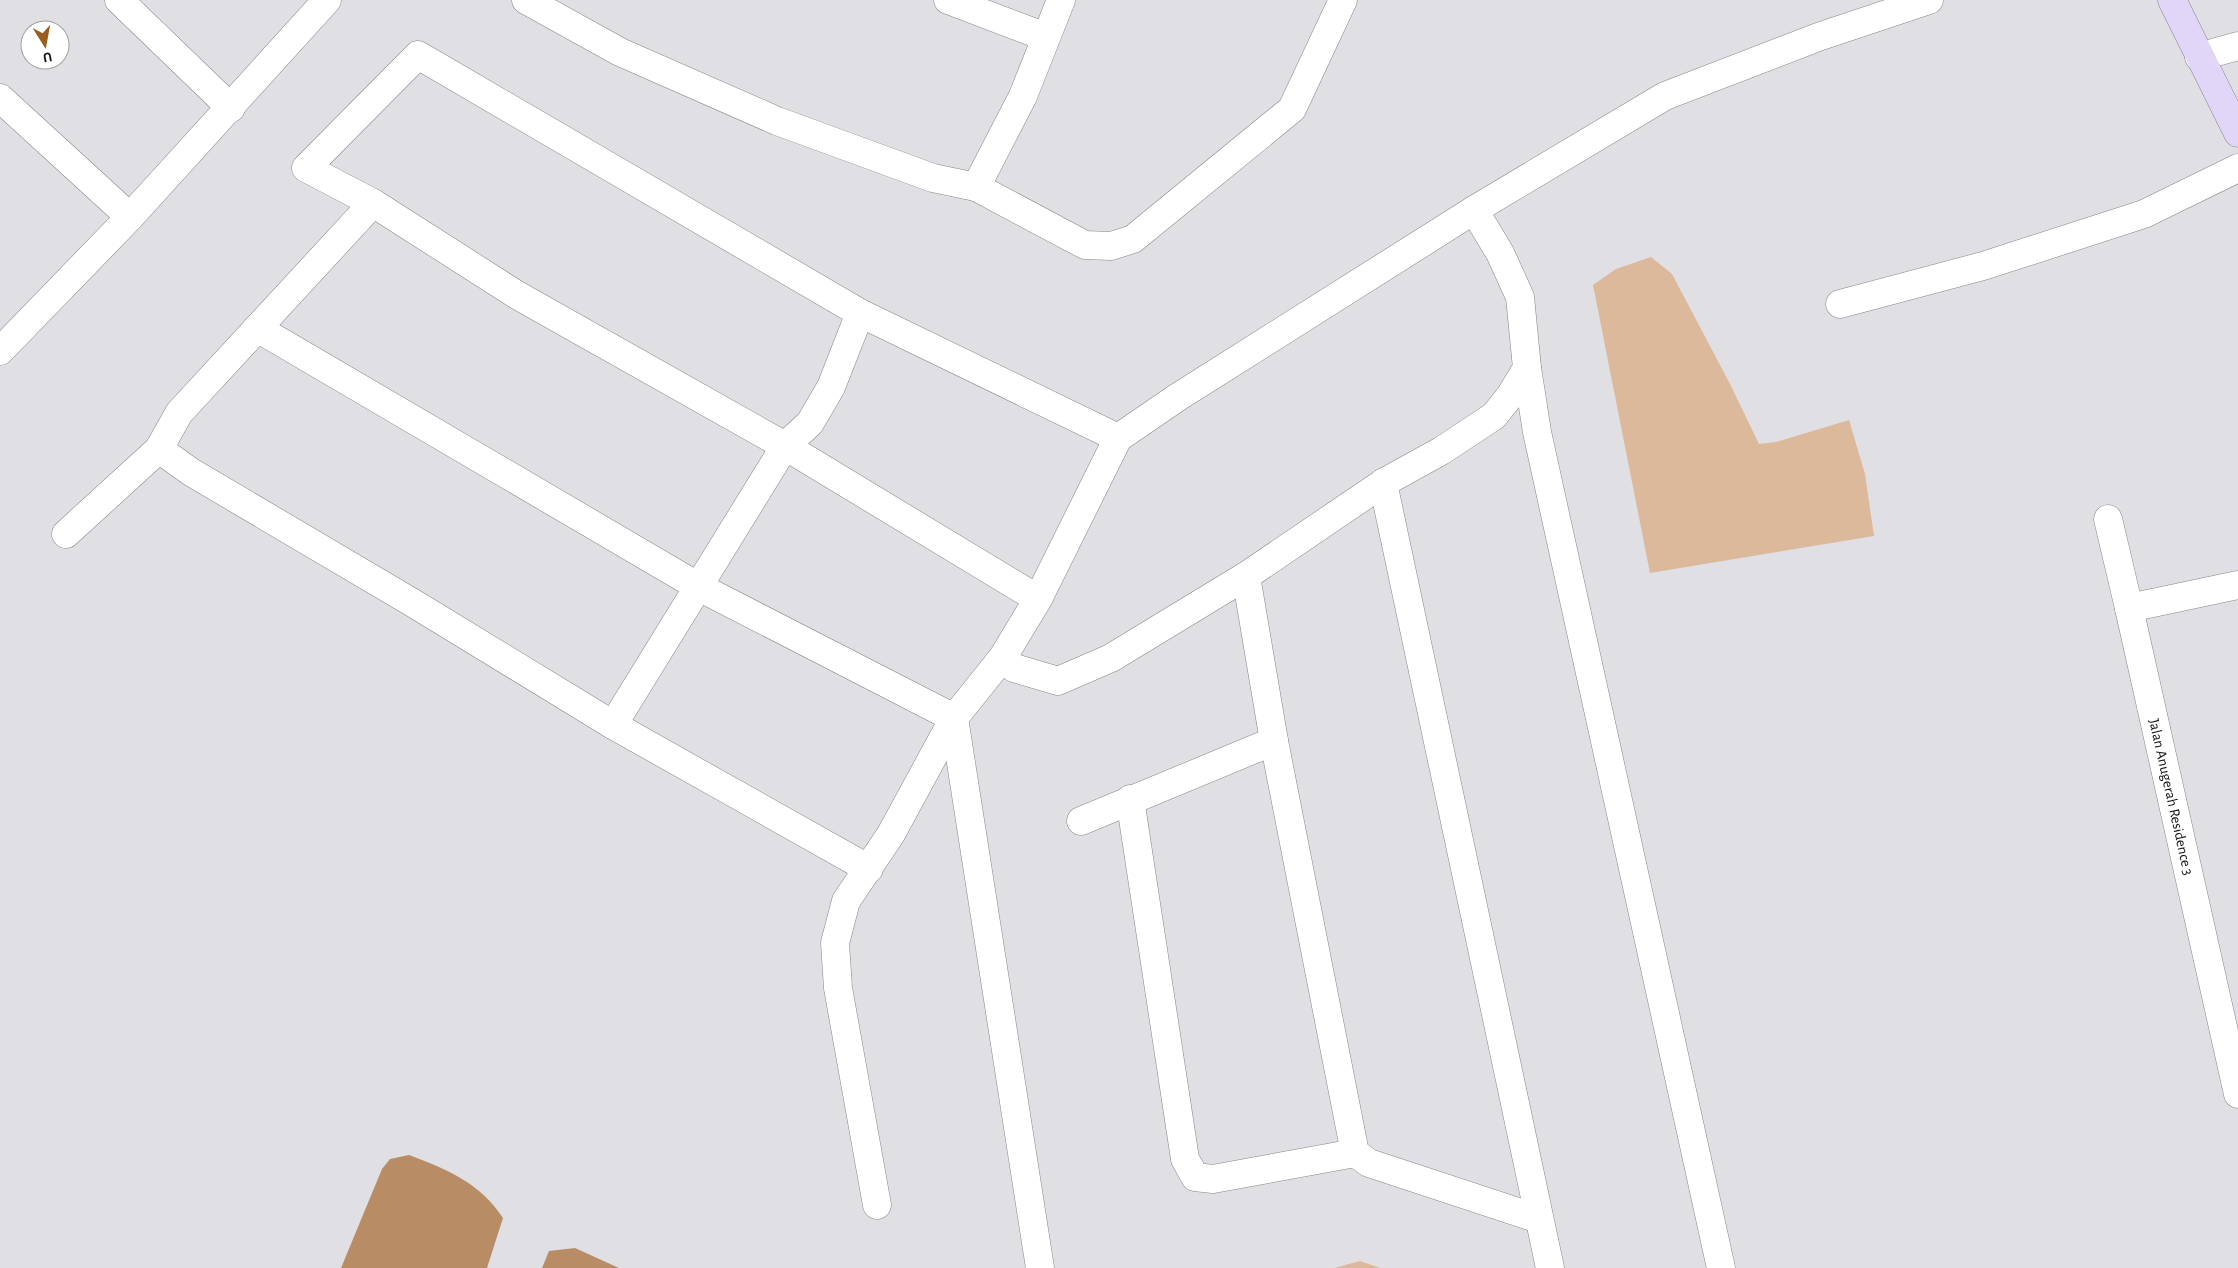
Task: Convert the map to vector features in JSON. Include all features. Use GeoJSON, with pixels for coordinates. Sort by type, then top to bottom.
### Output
{"type":"FeatureCollection","features":[{"type":"Feature","properties":{"kind":"street"},"geometry":{"type":"LineString","coordinates":[[119,0],[231,108]]}},
{"type":"Feature","properties":{"kind":"street"},"geometry":{"type":"LineString","coordinates":[[0,351],[130,217],[231,108],[327,0]]}},
{"type":"Feature","properties":{"kind":"street"},"geometry":{"type":"LineString","coordinates":[[526,0],[620,52],[777,121],[932,178],[976,187],[1085,244],[1111,246],[1133,239],[1292,109],[1343,0]]}},
{"type":"Feature","properties":{"kind":"street"},"geometry":{"type":"LineString","coordinates":[[948,0],[1046,37]]}},
{"type":"Feature","properties":{"kind":"street"},"geometry":{"type":"LineString","coordinates":[[976,187],[1023,96],[1061,0]]}},
{"type":"Feature","properties":{"kind":"street"},"geometry":{"type":"LineString","coordinates":[[878,1205],[838,988],[835,943],[846,901],[891,834],[954,718],[1003,657],[1038,599],[1118,438],[1178,397],[1474,210],[1665,96],[1821,36],[1929,0]]}},
{"type":"Feature","properties":{"kind":"street"},"geometry":{"type":"LineString","coordinates":[[2172,0],[2238,133]]}},
{"type":"Feature","properties":{"kind":"street"},"geometry":{"type":"LineString","coordinates":[[2199,57],[2238,46]]}},
{"type":"Feature","properties":{"kind":"street"},"geometry":{"type":"LineString","coordinates":[[1038,599],[785,446],[517,295],[373,203],[306,168],[418,56],[860,313],[1118,438]]}},
{"type":"Feature","properties":{"kind":"street"},"geometry":{"type":"LineString","coordinates":[[3,107],[130,217]]}},
{"type":"Feature","properties":{"kind":"street"},"geometry":{"type":"LineString","coordinates":[[1840,304],[1983,266],[2144,214],[2238,168]]}},
{"type":"Feature","properties":{"kind":"street"},"geometry":{"type":"LineString","coordinates":[[66,534],[159,449],[179,413],[373,203]]}},
{"type":"Feature","properties":{"kind":"street"},"geometry":{"type":"LineString","coordinates":[[1474,210],[1500,254],[1520,297],[1538,432],[1721,1268]]}},
{"type":"Feature","properties":{"kind":"street"},"geometry":{"type":"LineString","coordinates":[[612,725],[700,587],[785,446],[810,423],[831,387],[860,313]]}},
{"type":"Feature","properties":{"kind":"street"},"geometry":{"type":"LineString","coordinates":[[257,328],[700,587],[954,718]]}},
{"type":"Feature","properties":{"kind":"street"},"geometry":{"type":"LineString","coordinates":[[1003,657],[1014,668],[1058,681],[1111,658],[1246,576],[1382,483],[1441,451],[1494,416],[1528,368]]}},
{"type":"Feature","properties":{"kind":"street"},"geometry":{"type":"LineString","coordinates":[[159,449],[191,472],[413,603],[612,725],[869,869]]}},
{"type":"Feature","properties":{"kind":"street"},"geometry":{"type":"LineString","coordinates":[[1382,483],[1550,1268]]}},
{"type":"Feature","properties":{"kind":"street","name":"Jalan Anugerah Residence 3"},"geometry":{"type":"LineString","coordinates":[[2108,519],[2238,1094]]}},
{"type":"Feature","properties":{"kind":"street"},"geometry":{"type":"LineString","coordinates":[[1246,576],[1274,741],[1355,1153],[1369,1163],[1539,1219]]}},
{"type":"Feature","properties":{"kind":"street"},"geometry":{"type":"LineString","coordinates":[[2129,608],[2238,585]]}},
{"type":"Feature","properties":{"kind":"street"},"geometry":{"type":"LineString","coordinates":[[954,718],[1040,1268]]}},
{"type":"Feature","properties":{"kind":"street"},"geometry":{"type":"LineString","coordinates":[[1081,821],[1130,799],[1274,741]]}},
{"type":"Feature","properties":{"kind":"street"},"geometry":{"type":"LineString","coordinates":[[1130,799],[1185,1159],[1195,1177],[1212,1179],[1355,1153]]}},
{"type":"Feature","properties":{"kind":"shaded area"},"geometry":{"type":"Polygon","coordinates":[[[1651,257],[1672,274],[1730,384],[1759,444],[1776,442],[1849,420],[1865,474],[1874,536],[1650,573],[1593,285],[1616,269],[1651,257]]]}},
{"type":"Feature","properties":{"kind":"shaded area"},"geometry":{"type":"Polygon","coordinates":[[[409,1155],[450,1172],[473,1186],[484,1195],[503,1218],[487,1268],[341,1268],[382,1169],[390,1159],[409,1155]]]}},
{"type":"Feature","properties":{"kind":"shaded area"},"geometry":{"type":"Polygon","coordinates":[[[575,1248],[619,1268],[542,1268],[549,1251],[575,1248]]]}},
{"type":"Feature","properties":{"kind":"shaded area"},"geometry":{"type":"Polygon","coordinates":[[[1360,1261],[1380,1268],[1334,1268],[1360,1261]]]}}]}
